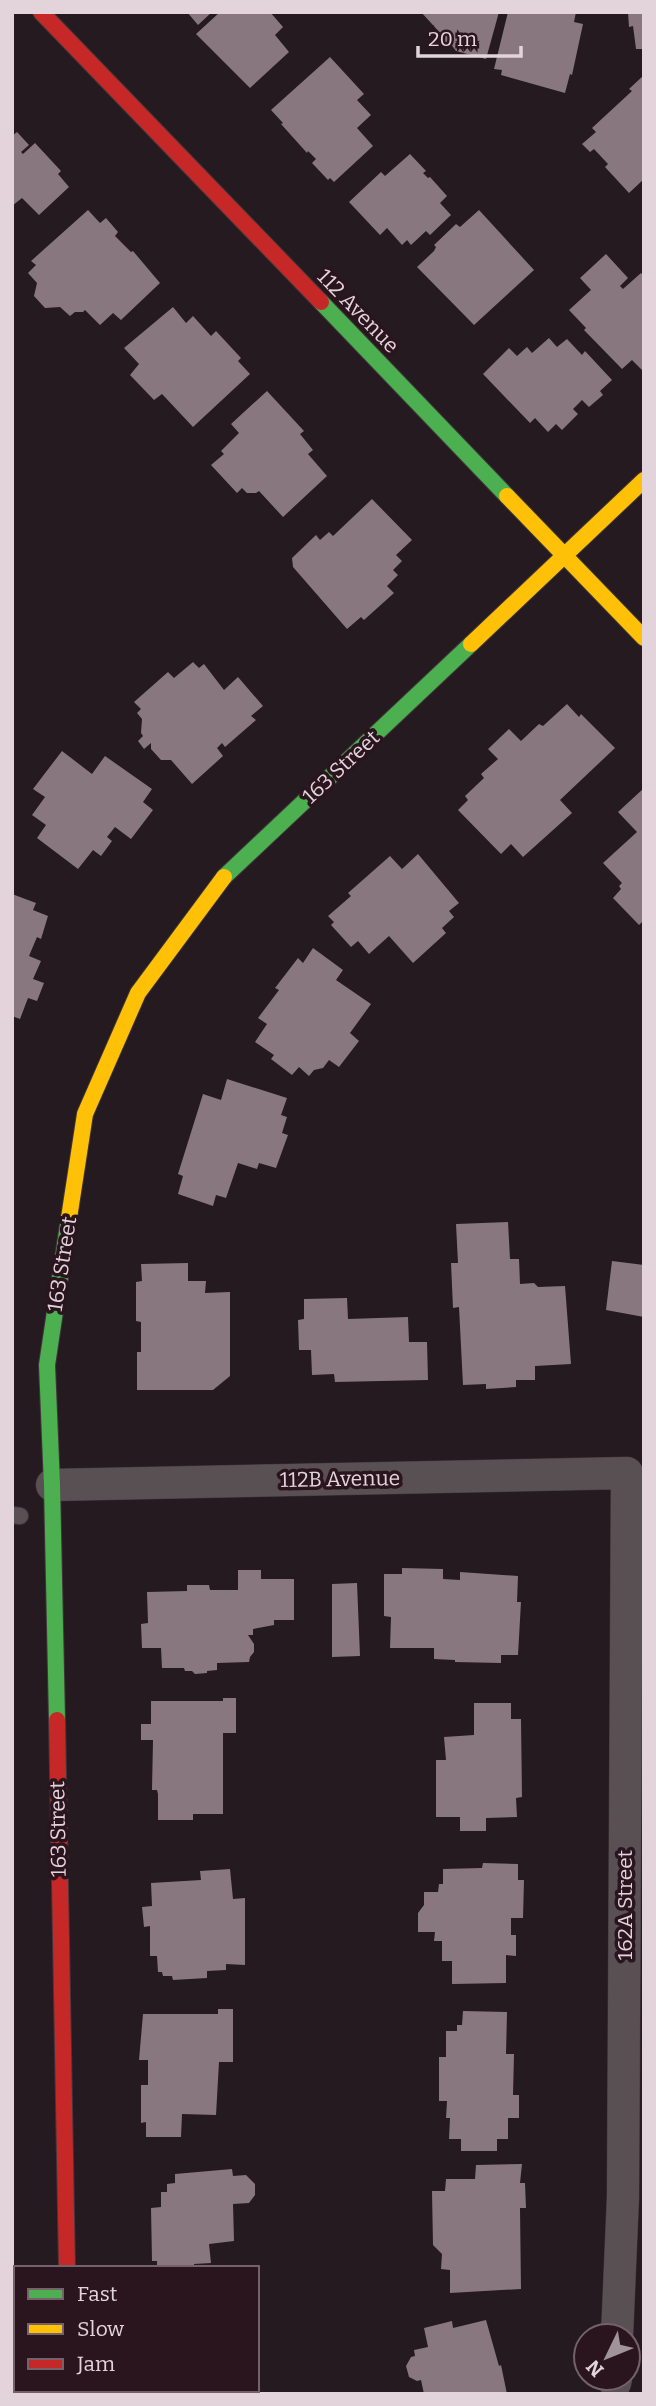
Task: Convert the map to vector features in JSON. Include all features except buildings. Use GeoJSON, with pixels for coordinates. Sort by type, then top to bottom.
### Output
{"type":"FeatureCollection","features":[{"type":"Feature","properties":{"kind":"street","name":"112 Avenue"},"geometry":{"type":"LineString","coordinates":[[41,12],[644,639]]}},
{"type":"Feature","properties":{"kind":"street","name":"163 Street"},"geometry":{"type":"LineString","coordinates":[[66,2266],[52,1485],[47,1365],[85,1114],[138,993],[226,875],[644,480]]}},
{"type":"Feature","properties":{"kind":"street","name":"112B Avenue"},"geometry":{"type":"LineString","coordinates":[[52,1485],[627,1473]]}},
{"type":"Feature","properties":{"kind":"street","name":"162A Street"},"geometry":{"type":"LineString","coordinates":[[619,2322],[634,2197],[627,1473]]}},
{"type":"Feature","properties":{"kind":"traffic: fast"},"geometry":{"type":"LineString","coordinates":[[321,302],[507,496]]}},
{"type":"Feature","properties":{"kind":"traffic: fast"},"geometry":{"type":"LineString","coordinates":[[224,877],[471,644]]}},
{"type":"Feature","properties":{"kind":"traffic: fast"},"geometry":{"type":"LineString","coordinates":[[57,1720],[47,1365],[69,1218]]}},
{"type":"Feature","properties":{"kind":"traffic: slow"},"geometry":{"type":"LineString","coordinates":[[471,644],[644,480]]}},
{"type":"Feature","properties":{"kind":"traffic: slow"},"geometry":{"type":"LineString","coordinates":[[507,496],[644,638]]}},
{"type":"Feature","properties":{"kind":"traffic: slow"},"geometry":{"type":"LineString","coordinates":[[69,1218],[85,1114],[138,993],[224,877]]}},
{"type":"Feature","properties":{"kind":"traffic: jam"},"geometry":{"type":"LineString","coordinates":[[41,12],[321,302]]}},
{"type":"Feature","properties":{"kind":"traffic: jam"},"geometry":{"type":"LineString","coordinates":[[57,1720],[67,2266]]}}]}
